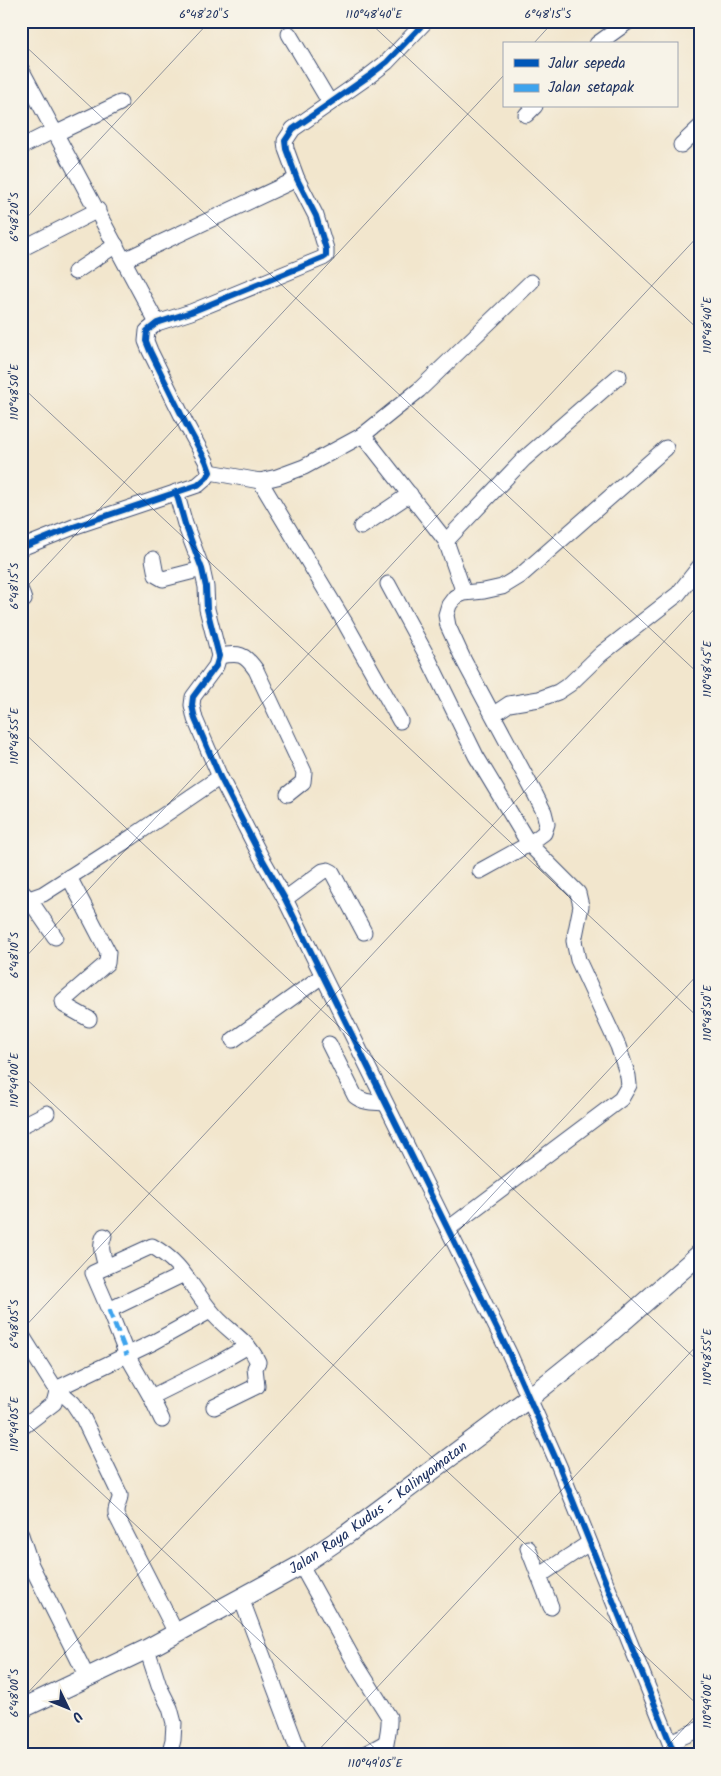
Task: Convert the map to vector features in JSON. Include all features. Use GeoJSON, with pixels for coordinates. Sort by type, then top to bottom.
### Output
{"type":"FeatureCollection","features":[{"type":"Feature","properties":{"kind":"main road","name":"Jalan Raya Kudus - Kalinyamatan"},"geometry":{"type":"LineString","coordinates":[[21,1709],[147,1649],[301,1565],[383,1509],[529,1398],[700,1254]]}},
{"type":"Feature","properties":{"kind":"street"},"geometry":{"type":"LineString","coordinates":[[210,472],[150,350],[146,335],[149,328],[157,323],[191,312],[323,258],[326,249],[316,216],[297,179],[285,141],[293,129],[375,72],[426,21]]}},
{"type":"Feature","properties":{"kind":"street"},"geometry":{"type":"LineString","coordinates":[[600,42],[629,21]]}},
{"type":"Feature","properties":{"kind":"street"},"geometry":{"type":"LineString","coordinates":[[289,34],[330,103]]}},
{"type":"Feature","properties":{"kind":"street"},"geometry":{"type":"LineString","coordinates":[[21,69],[157,323]]}},
{"type":"Feature","properties":{"kind":"street"},"geometry":{"type":"LineString","coordinates":[[21,147],[120,103]]}},
{"type":"Feature","properties":{"kind":"street"},"geometry":{"type":"LineString","coordinates":[[681,144],[700,127]]}},
{"type":"Feature","properties":{"kind":"street"},"geometry":{"type":"LineString","coordinates":[[124,260],[297,179]]}},
{"type":"Feature","properties":{"kind":"street"},"geometry":{"type":"LineString","coordinates":[[27,246],[98,210]]}},
{"type":"Feature","properties":{"kind":"street"},"geometry":{"type":"LineString","coordinates":[[75,272],[116,245]]}},
{"type":"Feature","properties":{"kind":"street"},"geometry":{"type":"LineString","coordinates":[[210,472],[260,481],[290,474],[363,435],[419,390],[531,282]]}},
{"type":"Feature","properties":{"kind":"street"},"geometry":{"type":"LineString","coordinates":[[446,541],[524,459],[619,376]]}},
{"type":"Feature","properties":{"kind":"street"},"geometry":{"type":"LineString","coordinates":[[363,435],[446,541],[464,593]]}},
{"type":"Feature","properties":{"kind":"street"},"geometry":{"type":"LineString","coordinates":[[480,871],[529,844],[544,833],[547,824],[544,812],[494,714],[464,661],[448,626],[446,616],[449,605],[455,597],[464,593],[502,587],[520,576],[666,448]]}},
{"type":"Feature","properties":{"kind":"street"},"geometry":{"type":"LineString","coordinates":[[21,548],[76,526],[198,485],[210,472]]}},
{"type":"Feature","properties":{"kind":"street"},"geometry":{"type":"LineString","coordinates":[[260,481],[344,621],[400,721]]}},
{"type":"Feature","properties":{"kind":"street"},"geometry":{"type":"LineString","coordinates":[[176,492],[185,524],[202,569],[206,587],[207,609],[219,656],[216,666],[195,693],[192,701],[195,719],[220,777],[285,899],[384,1103],[488,1308],[552,1448],[672,1751],[700,1728]]}},
{"type":"Feature","properties":{"kind":"street"},"geometry":{"type":"LineString","coordinates":[[361,527],[410,494]]}},
{"type":"Feature","properties":{"kind":"street"},"geometry":{"type":"LineString","coordinates":[[153,559],[156,575],[163,579],[202,569]]}},
{"type":"Feature","properties":{"kind":"street"},"geometry":{"type":"LineString","coordinates":[[494,714],[509,704],[551,694],[570,684],[601,654],[678,594],[700,566]]}},
{"type":"Feature","properties":{"kind":"street"},"geometry":{"type":"LineString","coordinates":[[388,584],[428,658],[476,756],[529,844],[578,893],[581,906],[574,941],[578,960],[618,1046],[628,1076],[628,1086],[621,1099],[448,1229]]}},
{"type":"Feature","properties":{"kind":"street"},"geometry":{"type":"LineString","coordinates":[[219,656],[235,653],[247,657],[256,670],[304,772],[303,782],[288,794]]}},
{"type":"Feature","properties":{"kind":"street"},"geometry":{"type":"LineString","coordinates":[[25,895],[43,894],[132,837],[220,777]]}},
{"type":"Feature","properties":{"kind":"street"},"geometry":{"type":"LineString","coordinates":[[285,899],[323,871],[328,870],[332,872],[364,932]]}},
{"type":"Feature","properties":{"kind":"street"},"geometry":{"type":"LineString","coordinates":[[69,877],[108,952],[107,963],[63,1001],[64,1006],[89,1019]]}},
{"type":"Feature","properties":{"kind":"street"},"geometry":{"type":"LineString","coordinates":[[25,895],[55,937]]}},
{"type":"Feature","properties":{"kind":"street"},"geometry":{"type":"LineString","coordinates":[[233,1040],[322,976]]}},
{"type":"Feature","properties":{"kind":"street"},"geometry":{"type":"LineString","coordinates":[[329,1044],[355,1096],[360,1100],[368,1102],[384,1103]]}},
{"type":"Feature","properties":{"kind":"street"},"geometry":{"type":"LineString","coordinates":[[21,1126],[48,1113]]}},
{"type":"Feature","properties":{"kind":"street"},"geometry":{"type":"LineString","coordinates":[[104,1236],[101,1242],[101,1250],[106,1267]]}},
{"type":"Feature","properties":{"kind":"street"},"geometry":{"type":"LineString","coordinates":[[162,1420],[127,1355],[93,1273],[152,1246],[176,1262],[210,1311],[248,1346],[258,1362],[255,1368],[257,1386],[214,1407]]}},
{"type":"Feature","properties":{"kind":"street"},"geometry":{"type":"LineString","coordinates":[[109,1310],[184,1274]]}},
{"type":"Feature","properties":{"kind":"street"},"geometry":{"type":"LineString","coordinates":[[21,1428],[54,1403],[58,1388],[127,1355],[210,1311]]}},
{"type":"Feature","properties":{"kind":"street"},"geometry":{"type":"LineString","coordinates":[[23,1342],[53,1384],[73,1403],[83,1418],[121,1498],[115,1509],[117,1517],[176,1633]]}},
{"type":"Feature","properties":{"kind":"street"},"geometry":{"type":"LineString","coordinates":[[151,1397],[248,1346]]}},
{"type":"Feature","properties":{"kind":"street"},"geometry":{"type":"LineString","coordinates":[[21,1535],[31,1565],[56,1618],[88,1677]]}},
{"type":"Feature","properties":{"kind":"street"},"geometry":{"type":"LineString","coordinates":[[540,1576],[589,1543]]}},
{"type":"Feature","properties":{"kind":"street"},"geometry":{"type":"LineString","coordinates":[[528,1548],[551,1607]]}},
{"type":"Feature","properties":{"kind":"street"},"geometry":{"type":"LineString","coordinates":[[301,1565],[354,1661],[389,1717],[389,1734],[385,1749],[362,1755]]}},
{"type":"Feature","properties":{"kind":"street"},"geometry":{"type":"LineString","coordinates":[[241,1598],[300,1755]]}},
{"type":"Feature","properties":{"kind":"street"},"geometry":{"type":"LineString","coordinates":[[147,1649],[174,1723],[170,1755]]}},
{"type":"Feature","properties":{"kind":"marked path"},"geometry":{"type":"LineString","coordinates":[[109,1310],[127,1355]]}},
{"type":"Feature","properties":{"kind":"cycle path"},"geometry":{"type":"LineString","coordinates":[[21,548],[76,526],[198,485],[206,478],[210,472],[206,461],[150,351],[146,341],[147,331],[157,323],[191,312],[326,256],[326,249],[316,216],[297,179],[285,141],[293,129],[387,62],[426,21]]}},
{"type":"Feature","properties":{"kind":"cycle path"},"geometry":{"type":"LineString","coordinates":[[176,492],[185,524],[202,569],[206,587],[207,609],[219,656],[216,666],[193,697],[192,705],[195,719],[220,777],[285,899],[509,1353],[559,1466],[675,1755]]}}]}
